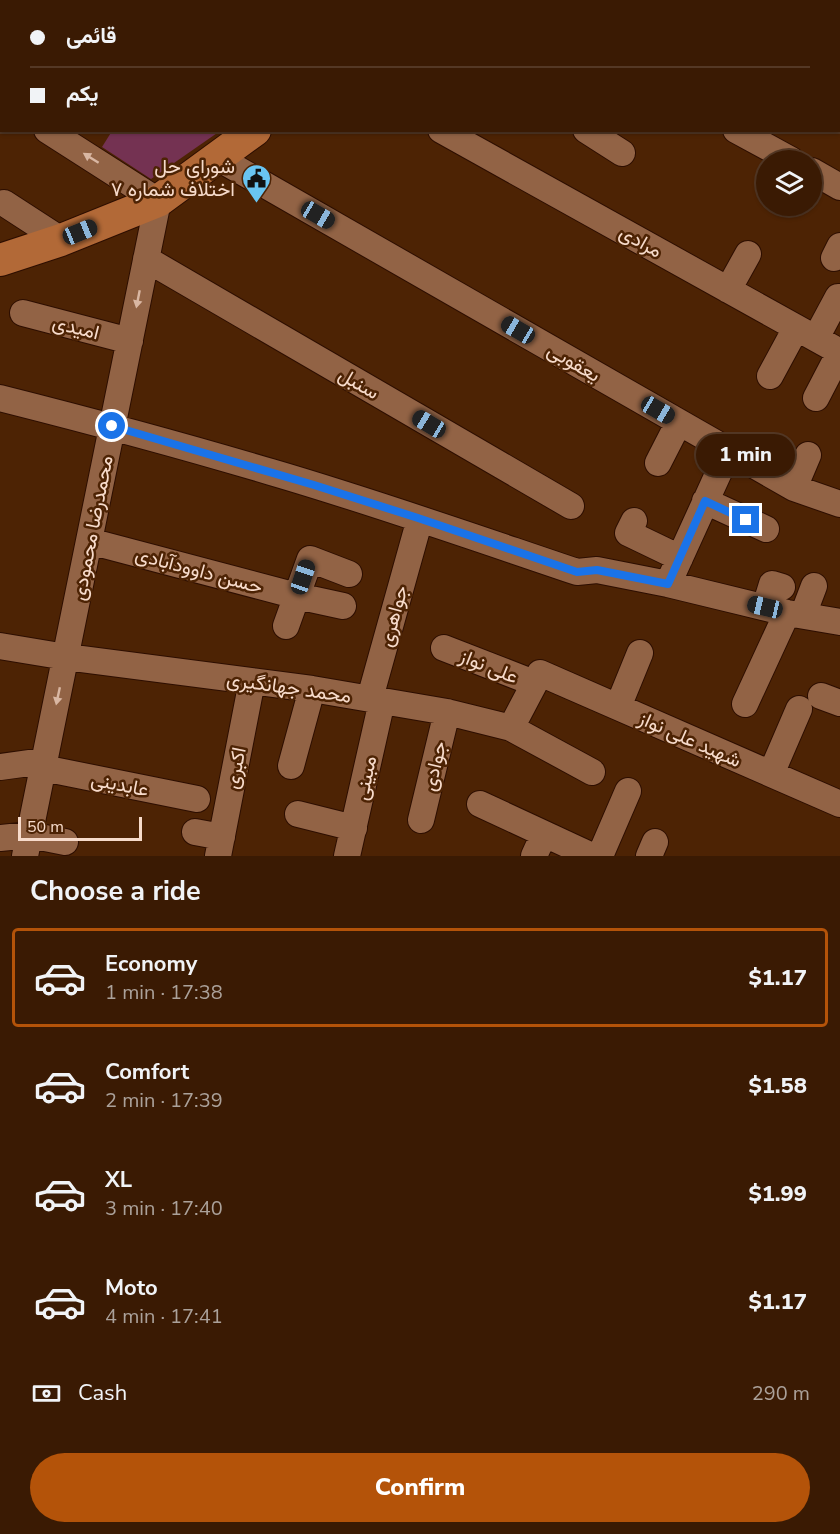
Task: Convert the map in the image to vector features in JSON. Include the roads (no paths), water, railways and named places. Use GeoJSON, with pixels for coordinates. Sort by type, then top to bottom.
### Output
{"type":"FeatureCollection","features":[{"type":"Feature","properties":{"kind":"main road"},"geometry":{"type":"LineString","coordinates":[[0,260],[61,240],[158,201],[252,132]]}},
{"type":"Feature","properties":{"kind":"street"},"geometry":{"type":"LineString","coordinates":[[50,132],[158,201]]}},
{"type":"Feature","properties":{"kind":"street","name":"مرادی"},"geometry":{"type":"LineString","coordinates":[[445,132],[728,290],[774,302],[806,333],[840,352]]}},
{"type":"Feature","properties":{"kind":"street"},"geometry":{"type":"LineString","coordinates":[[593,132],[622,153]]}},
{"type":"Feature","properties":{"kind":"street"},"geometry":{"type":"LineString","coordinates":[[740,132],[773,150]]}},
{"type":"Feature","properties":{"kind":"street","name":"یعقوبی"},"geometry":{"type":"LineString","coordinates":[[218,158],[794,488],[840,504]]}},
{"type":"Feature","properties":{"kind":"street"},"geometry":{"type":"LineString","coordinates":[[822,177],[840,187]]}},
{"type":"Feature","properties":{"kind":"street","name":"محمدرضا محمودی"},"geometry":{"type":"LineString","coordinates":[[28,845],[158,201]]}},
{"type":"Feature","properties":{"kind":"street"},"geometry":{"type":"LineString","coordinates":[[4,203],[61,240]]}},
{"type":"Feature","properties":{"kind":"street"},"geometry":{"type":"LineString","coordinates":[[728,290],[748,254]]}},
{"type":"Feature","properties":{"kind":"street","name":"سنبل"},"geometry":{"type":"LineString","coordinates":[[146,259],[571,506]]}},
{"type":"Feature","properties":{"kind":"street"},"geometry":{"type":"LineString","coordinates":[[770,376],[838,297]]}},
{"type":"Feature","properties":{"kind":"street","name":"امیدی"},"geometry":{"type":"LineString","coordinates":[[23,314],[130,341]]}},
{"type":"Feature","properties":{"kind":"street"},"geometry":{"type":"LineString","coordinates":[[816,398],[840,352]]}},
{"type":"Feature","properties":{"kind":"street"},"geometry":{"type":"LineString","coordinates":[[0,398],[112,426],[284,476],[418,518],[577,572],[597,570],[840,622]]}},
{"type":"Feature","properties":{"kind":"street"},"geometry":{"type":"LineString","coordinates":[[658,463],[679,422]]}},
{"type":"Feature","properties":{"kind":"street"},"geometry":{"type":"LineString","coordinates":[[668,584],[729,450]]}},
{"type":"Feature","properties":{"kind":"street"},"geometry":{"type":"LineString","coordinates":[[794,488],[808,455]]}},
{"type":"Feature","properties":{"kind":"street"},"geometry":{"type":"LineString","coordinates":[[705,501],[765,529]]}},
{"type":"Feature","properties":{"kind":"street"},"geometry":{"type":"LineString","coordinates":[[634,521],[628,533],[680,558]]}},
{"type":"Feature","properties":{"kind":"street","name":"جواهری"},"geometry":{"type":"LineString","coordinates":[[376,699],[416,533]]}},
{"type":"Feature","properties":{"kind":"street","name":"حسن داوودآبادی"},"geometry":{"type":"LineString","coordinates":[[89,541],[297,596],[344,606]]}},
{"type":"Feature","properties":{"kind":"street"},"geometry":{"type":"LineString","coordinates":[[286,626],[310,559],[349,574]]}},
{"type":"Feature","properties":{"kind":"street"},"geometry":{"type":"LineString","coordinates":[[782,587],[772,584],[785,612]]}},
{"type":"Feature","properties":{"kind":"street"},"geometry":{"type":"LineString","coordinates":[[745,704],[785,612],[814,586]]}},
{"type":"Feature","properties":{"kind":"street","name":"محمد جهانگیری"},"geometry":{"type":"LineString","coordinates":[[0,646],[66,657],[312,689],[447,712],[511,728],[592,772]]}},
{"type":"Feature","properties":{"kind":"street","name":"علی نواز"},"geometry":{"type":"LineString","coordinates":[[444,648],[537,678]]}},
{"type":"Feature","properties":{"kind":"street"},"geometry":{"type":"LineString","coordinates":[[618,707],[640,653]]}},
{"type":"Feature","properties":{"kind":"street"},"geometry":{"type":"LineString","coordinates":[[511,728],[537,678]]}},
{"type":"Feature","properties":{"kind":"street","name":"شهید علی نواز"},"geometry":{"type":"LineString","coordinates":[[537,678],[618,707],[840,804]]}},
{"type":"Feature","properties":{"kind":"street","name":"اکبری"},"geometry":{"type":"LineString","coordinates":[[220,847],[252,681]]}},
{"type":"Feature","properties":{"kind":"street"},"geometry":{"type":"LineString","coordinates":[[291,766],[312,689]]}},
{"type":"Feature","properties":{"kind":"street","name":"مبینی"},"geometry":{"type":"LineString","coordinates":[[347,856],[376,699]]}},
{"type":"Feature","properties":{"kind":"street"},"geometry":{"type":"LineString","coordinates":[[771,774],[799,709]]}},
{"type":"Feature","properties":{"kind":"street","name":"جوادی"},"geometry":{"type":"LineString","coordinates":[[421,820],[447,712]]}},
{"type":"Feature","properties":{"kind":"street","name":"عابدینی"},"geometry":{"type":"LineString","coordinates":[[0,767],[43,764],[197,799]]}},
{"type":"Feature","properties":{"kind":"street"},"geometry":{"type":"LineString","coordinates":[[600,856],[628,790]]}},
{"type":"Feature","properties":{"kind":"street"},"geometry":{"type":"LineString","coordinates":[[480,804],[539,845],[592,856]]}},
{"type":"Feature","properties":{"kind":"street"},"geometry":{"type":"LineString","coordinates":[[298,814],[354,828]]}},
{"type":"Feature","properties":{"kind":"street"},"geometry":{"type":"LineString","coordinates":[[195,832],[220,847]]}},
{"type":"Feature","properties":{"kind":"street"},"geometry":{"type":"LineString","coordinates":[[0,838],[28,845],[65,842]]}},
{"type":"Feature","properties":{"kind":"place","name":"شورای حل اختلاف شماره ۷"},"geometry":{"type":"Point","coordinates":[256,204]}}]}
